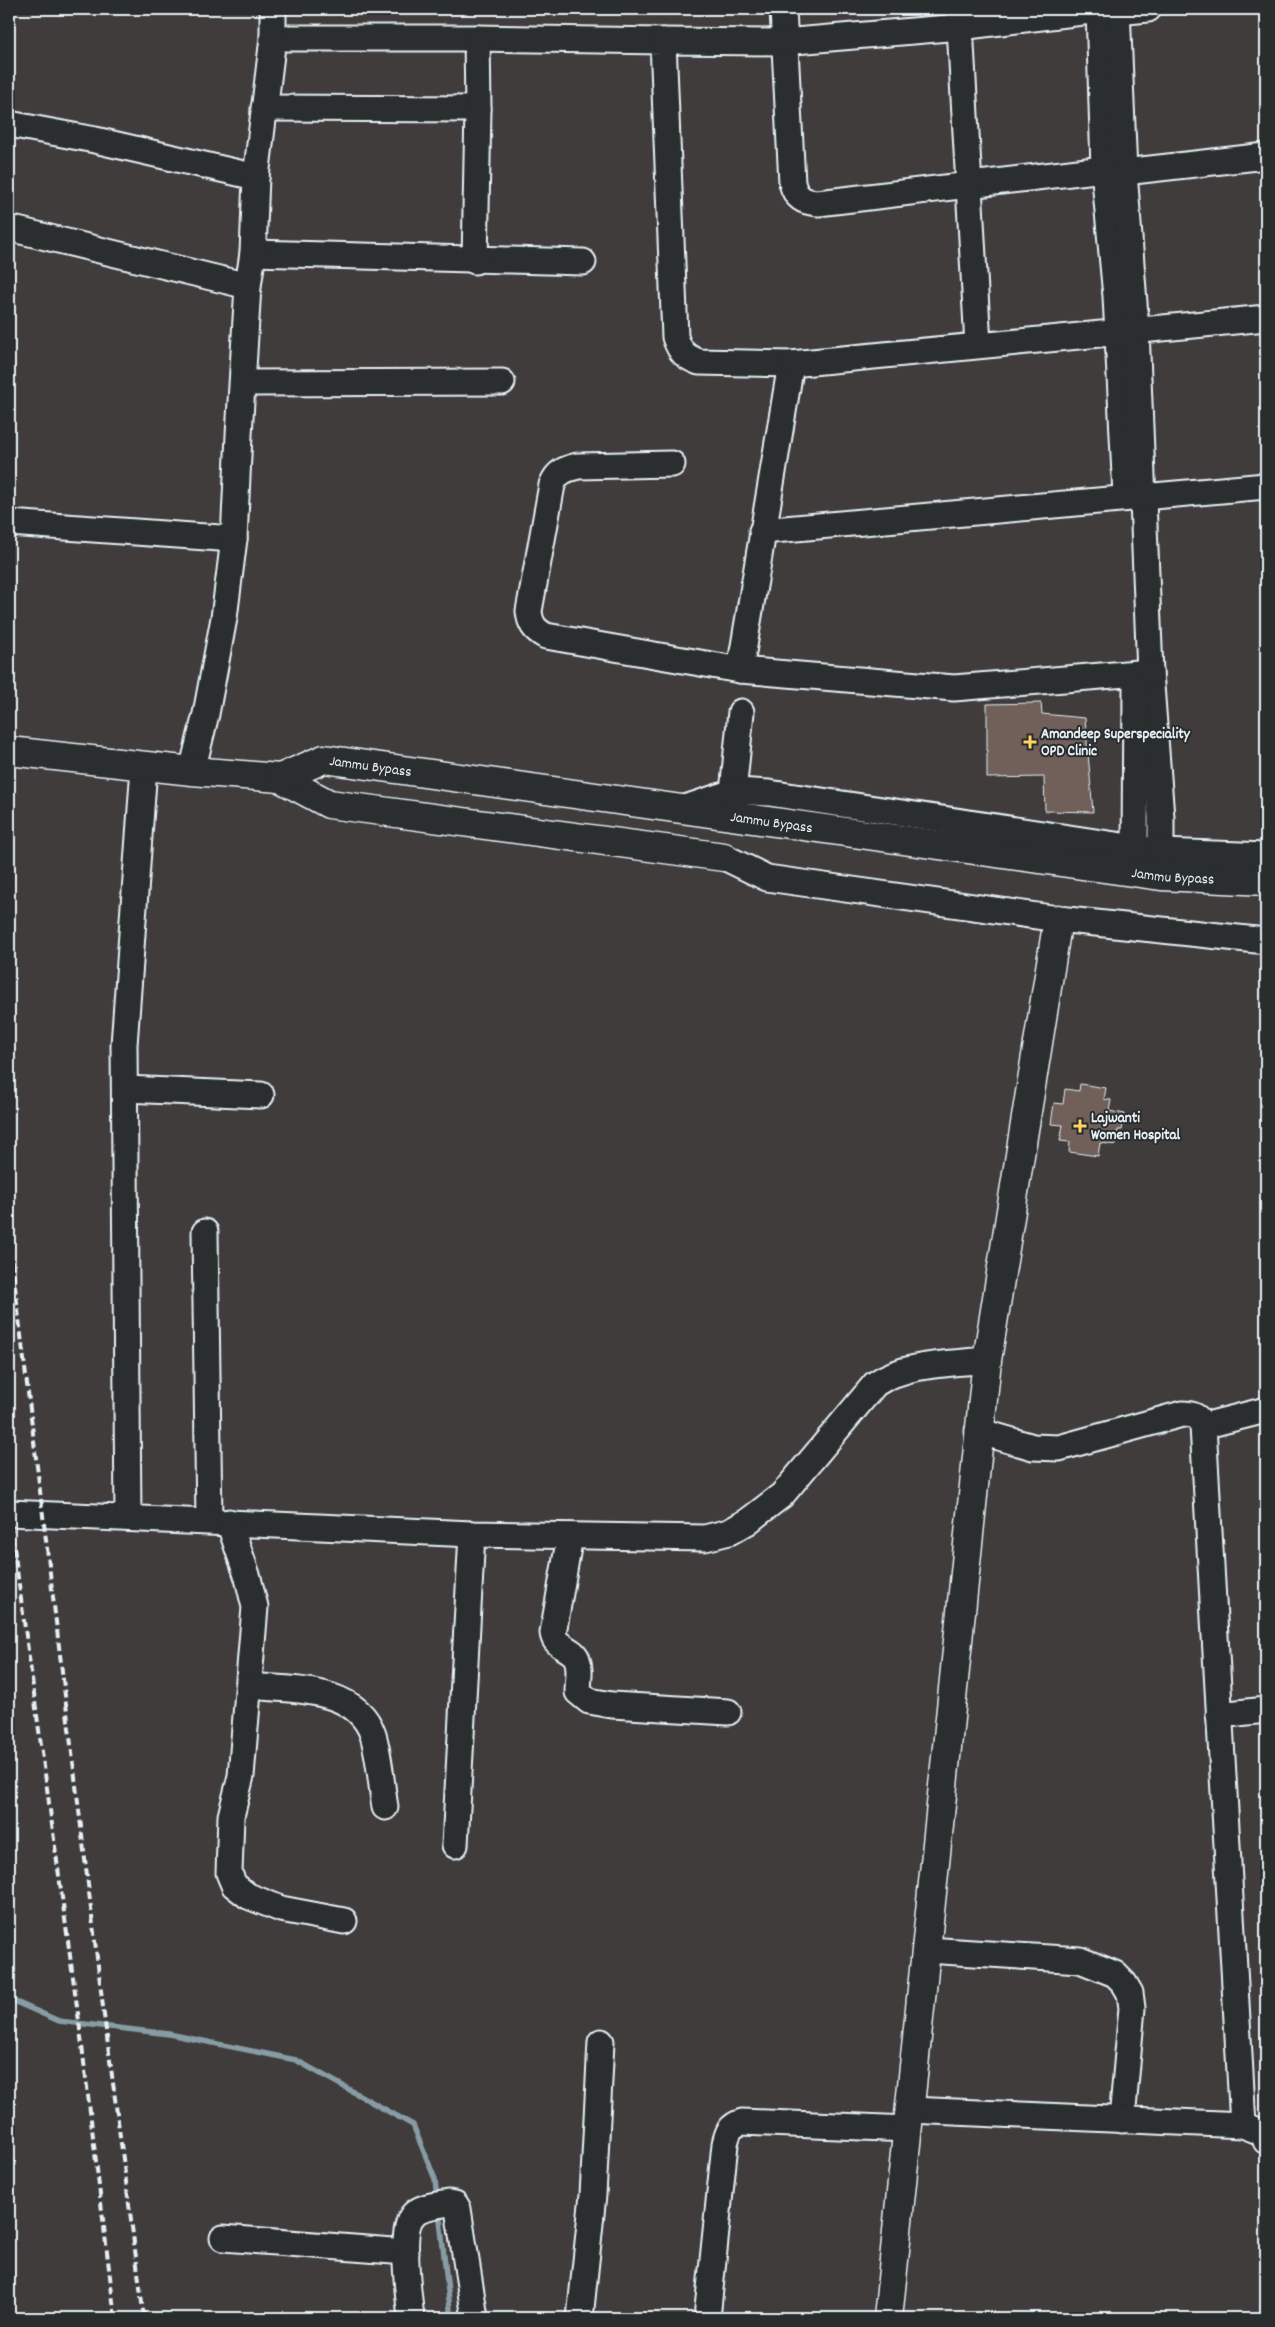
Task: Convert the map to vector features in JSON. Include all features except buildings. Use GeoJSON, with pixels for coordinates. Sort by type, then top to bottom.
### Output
{"type":"FeatureCollection","features":[{"type":"Feature","properties":{"kind":"main road","name":"Jammu Bypass"},"geometry":{"type":"LineString","coordinates":[[9,751],[144,767],[280,778],[330,804],[724,857]]}},
{"type":"Feature","properties":{"kind":"main road","name":"Jammu Bypass"},"geometry":{"type":"LineString","coordinates":[[280,778],[324,760],[682,809],[1162,864],[1266,881]]}},
{"type":"Feature","properties":{"kind":"main road"},"geometry":{"type":"LineString","coordinates":[[888,2318],[927,1950],[978,1431],[987,1360],[1058,919]]}},
{"type":"Feature","properties":{"kind":"street"},"geometry":{"type":"LineString","coordinates":[[192,771],[206,714],[224,618],[234,539],[248,286],[253,253],[256,177],[273,38],[273,9]]}},
{"type":"Feature","properties":{"kind":"street"},"geometry":{"type":"LineString","coordinates":[[783,9],[783,42],[792,183],[799,198],[807,202],[818,203],[1114,170],[1266,156]]}},
{"type":"Feature","properties":{"kind":"street"},"geometry":{"type":"LineString","coordinates":[[273,38],[477,38],[783,42],[960,18],[1148,9]]}},
{"type":"Feature","properties":{"kind":"street"},"geometry":{"type":"LineString","coordinates":[[1108,10],[1114,170],[1127,330],[1143,672],[1162,864]]}},
{"type":"Feature","properties":{"kind":"street"},"geometry":{"type":"LineString","coordinates":[[960,18],[978,345]]}},
{"type":"Feature","properties":{"kind":"street"},"geometry":{"type":"LineString","coordinates":[[474,260],[478,109],[477,38]]}},
{"type":"Feature","properties":{"kind":"street"},"geometry":{"type":"LineString","coordinates":[[663,41],[675,337],[679,349],[686,357],[699,362],[791,364],[1266,318]]}},
{"type":"Feature","properties":{"kind":"street"},"geometry":{"type":"LineString","coordinates":[[264,108],[478,109]]}},
{"type":"Feature","properties":{"kind":"street"},"geometry":{"type":"LineString","coordinates":[[9,124],[95,140],[256,177]]}},
{"type":"Feature","properties":{"kind":"street"},"geometry":{"type":"LineString","coordinates":[[9,228],[248,286]]}},
{"type":"Feature","properties":{"kind":"street"},"geometry":{"type":"LineString","coordinates":[[253,253],[583,262]]}},
{"type":"Feature","properties":{"kind":"street"},"geometry":{"type":"LineString","coordinates":[[740,670],[791,364]]}},
{"type":"Feature","properties":{"kind":"street"},"geometry":{"type":"LineString","coordinates":[[243,383],[502,382]]}},
{"type":"Feature","properties":{"kind":"street"},"geometry":{"type":"LineString","coordinates":[[672,464],[578,466],[565,469],[556,475],[552,484],[528,610],[530,621],[537,631],[546,636],[740,670],[954,688],[1143,672]]}},
{"type":"Feature","properties":{"kind":"street"},"geometry":{"type":"LineString","coordinates":[[762,531],[1266,486]]}},
{"type":"Feature","properties":{"kind":"street"},"geometry":{"type":"LineString","coordinates":[[9,523],[234,539]]}},
{"type":"Feature","properties":{"kind":"street"},"geometry":{"type":"LineString","coordinates":[[1135,848],[1143,672]]}},
{"type":"Feature","properties":{"kind":"street"},"geometry":{"type":"LineString","coordinates":[[733,792],[742,712]]}},
{"type":"Feature","properties":{"kind":"street"},"geometry":{"type":"LineString","coordinates":[[128,1518],[124,1045],[144,767]]}},
{"type":"Feature","properties":{"kind":"street"},"geometry":{"type":"LineString","coordinates":[[682,809],[733,792],[769,793],[1135,848],[1162,864],[1266,856]]}},
{"type":"Feature","properties":{"kind":"street"},"geometry":{"type":"LineString","coordinates":[[724,857],[767,878],[1058,919],[1266,941]]}},
{"type":"Feature","properties":{"kind":"street"},"geometry":{"type":"LineString","coordinates":[[125,1089],[261,1096]]}},
{"type":"Feature","properties":{"kind":"street"},"geometry":{"type":"LineString","coordinates":[[205,1232],[219,1522],[248,1578],[255,1607],[250,1686],[241,1776],[231,1816],[229,1873],[234,1885],[248,1896],[281,1909],[344,1921]]}},
{"type":"Feature","properties":{"kind":"street"},"geometry":{"type":"LineString","coordinates":[[9,1513],[472,1534],[705,1538],[729,1532],[747,1522],[782,1495],[875,1384],[889,1374],[916,1368],[987,1360]]}},
{"type":"Feature","properties":{"kind":"street"},"geometry":{"type":"LineString","coordinates":[[1203,1426],[1266,1410]]}},
{"type":"Feature","properties":{"kind":"street"},"geometry":{"type":"LineString","coordinates":[[978,1431],[1033,1447],[1059,1448],[1182,1414],[1192,1414],[1199,1419],[1203,1426],[1243,2125]]}},
{"type":"Feature","properties":{"kind":"street"},"geometry":{"type":"LineString","coordinates":[[455,1845],[472,1534]]}},
{"type":"Feature","properties":{"kind":"street"},"geometry":{"type":"LineString","coordinates":[[570,1536],[553,1633],[556,1642],[576,1656],[578,1692],[589,1701],[612,1705],[728,1712]]}},
{"type":"Feature","properties":{"kind":"street"},"geometry":{"type":"LineString","coordinates":[[250,1686],[310,1692],[342,1700],[356,1709],[366,1720],[373,1736],[385,1808]]}},
{"type":"Feature","properties":{"kind":"street"},"geometry":{"type":"LineString","coordinates":[[1219,1715],[1266,1710]]}},
{"type":"Feature","properties":{"kind":"street"},"geometry":{"type":"LineString","coordinates":[[927,1950],[1080,1960],[1115,1974],[1130,1993],[1132,2008],[1122,2120]]}},
{"type":"Feature","properties":{"kind":"street"},"geometry":{"type":"LineString","coordinates":[[580,2318],[593,2195],[601,2042]]}},
{"type":"Feature","properties":{"kind":"street"},"geometry":{"type":"LineString","coordinates":[[706,2318],[725,2144],[728,2132],[732,2126],[742,2122],[909,2119],[1122,2120],[1243,2125],[1258,2131],[1264,2136],[1266,2141]]}},
{"type":"Feature","properties":{"kind":"street"},"geometry":{"type":"LineString","coordinates":[[411,2318],[406,2252],[408,2226],[412,2216],[438,2205],[455,2204],[458,2209],[475,2318]]}},
{"type":"Feature","properties":{"kind":"street"},"geometry":{"type":"LineString","coordinates":[[223,2238],[406,2252]]}},
{"type":"Feature","properties":{"kind":"waterway"},"geometry":{"type":"LineString","coordinates":[[9,1999],[59,2021],[169,2034],[296,2060],[413,2125],[435,2179],[437,2199]]}},
{"type":"Feature","properties":{"kind":"waterway"},"geometry":{"type":"LineString","coordinates":[[439,2211],[451,2318]]}},
{"type":"Feature","properties":{"kind":"railway"},"geometry":{"type":"LineString","coordinates":[[9,1237],[104,2015],[144,2318]]}},
{"type":"Feature","properties":{"kind":"railway"},"geometry":{"type":"LineString","coordinates":[[9,1512],[79,2021],[115,2318]]}},
{"type":"Feature","properties":{"kind":"place","name":"Amandeep Superspeciality OPD Clinic"},"geometry":{"type":"Point","coordinates":[1030,742]}},
{"type":"Feature","properties":{"kind":"place","name":"Lajwanti Women Hospital"},"geometry":{"type":"Point","coordinates":[1080,1126]}}]}
